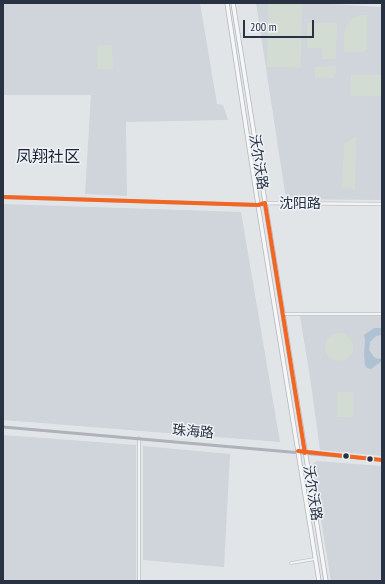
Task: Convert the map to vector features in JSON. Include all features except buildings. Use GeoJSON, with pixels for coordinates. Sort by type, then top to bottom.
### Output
{"type":"FeatureCollection","features":[{"type":"Feature","properties":{"kind":"highway","name":"沃尔沃路"},"geometry":{"type":"LineString","coordinates":[[227,3],[319,581]]}},
{"type":"Feature","properties":{"kind":"highway","name":"沃尔沃路"},"geometry":{"type":"LineString","coordinates":[[233,3],[326,581]]}},
{"type":"Feature","properties":{"kind":"main road","name":"珠海路"},"geometry":{"type":"LineString","coordinates":[[3,427],[382,460]]}},
{"type":"Feature","properties":{"kind":"street","name":"沈阳路"},"geometry":{"type":"LineString","coordinates":[[3,197],[258,205],[382,204]]}},
{"type":"Feature","properties":{"kind":"street"},"geometry":{"type":"LineString","coordinates":[[283,314],[382,314]]}},
{"type":"Feature","properties":{"kind":"street"},"geometry":{"type":"LineString","coordinates":[[139,438],[139,581]]}},
{"type":"Feature","properties":{"kind":"street"},"geometry":{"type":"LineString","coordinates":[[291,563],[316,559]]}},
{"type":"Feature","properties":{"kind":"shaded area"},"geometry":{"type":"Polygon","coordinates":[[[3,3],[200,3],[217,104],[223,105],[228,120],[126,122],[127,196],[85,194],[91,95],[3,95],[3,3]]]}},
{"type":"Feature","properties":{"kind":"shaded area"},"geometry":{"type":"Polygon","coordinates":[[[256,3],[314,3],[382,7],[382,200],[286,199],[256,3]]]}},
{"type":"Feature","properties":{"kind":"shaded area"},"geometry":{"type":"Polygon","coordinates":[[[268,4],[302,4],[301,68],[267,67],[268,4]]]}},
{"type":"Feature","properties":{"kind":"shaded area"},"geometry":{"type":"Polygon","coordinates":[[[360,15],[367,15],[367,49],[363,52],[344,52],[344,33],[347,25],[353,18],[360,15]]]}},
{"type":"Feature","properties":{"kind":"shaded area"},"geometry":{"type":"Polygon","coordinates":[[[307,23],[337,23],[336,59],[322,59],[322,48],[307,48],[307,23]]]}},
{"type":"Feature","properties":{"kind":"shaded area"},"geometry":{"type":"Polygon","coordinates":[[[112,45],[113,69],[97,69],[97,46],[112,45]]]}},
{"type":"Feature","properties":{"kind":"shaded area"},"geometry":{"type":"Polygon","coordinates":[[[336,66],[336,74],[333,74],[333,78],[315,78],[315,67],[336,66]]]}},
{"type":"Feature","properties":{"kind":"shaded area"},"geometry":{"type":"Polygon","coordinates":[[[351,75],[382,75],[382,96],[351,96],[351,75]]]}},
{"type":"Feature","properties":{"kind":"shaded area"},"geometry":{"type":"Polygon","coordinates":[[[356,136],[355,189],[342,188],[344,144],[356,136]]]}},
{"type":"Feature","properties":{"kind":"shaded area"},"geometry":{"type":"Polygon","coordinates":[[[3,204],[241,212],[280,442],[3,420],[3,204]]]}},
{"type":"Feature","properties":{"kind":"shaded area"},"geometry":{"type":"Polygon","coordinates":[[[300,316],[382,316],[382,456],[320,450],[300,316]]]}},
{"type":"Feature","properties":{"kind":"shaded area"},"geometry":{"type":"Polygon","coordinates":[[[339,333],[349,337],[353,347],[349,357],[339,361],[329,357],[325,347],[329,337],[339,333]]]}},
{"type":"Feature","properties":{"kind":"shaded area"},"geometry":{"type":"Polygon","coordinates":[[[337,392],[353,392],[353,417],[337,417],[337,392]]]}},
{"type":"Feature","properties":{"kind":"shaded area"},"geometry":{"type":"Polygon","coordinates":[[[3,435],[136,445],[136,581],[3,581],[3,435]]]}},
{"type":"Feature","properties":{"kind":"shaded area"},"geometry":{"type":"Polygon","coordinates":[[[143,446],[230,454],[224,567],[143,560],[143,446]]]}},
{"type":"Feature","properties":{"kind":"shaded area"},"geometry":{"type":"Polygon","coordinates":[[[316,461],[382,466],[382,581],[331,581],[312,465],[316,461]]]}},
{"type":"Feature","properties":{"kind":"water"},"geometry":{"type":"Polygon","coordinates":[[[374,328],[382,328],[382,335],[376,336],[370,342],[369,350],[374,357],[378,359],[382,358],[382,361],[371,369],[367,368],[365,365],[364,335],[374,328]]]}},
{"type":"Feature","properties":{"kind":"transit line"},"geometry":{"type":"LineString","coordinates":[[3,197],[258,205],[265,203],[305,453]]}},
{"type":"Feature","properties":{"kind":"transit line"},"geometry":{"type":"LineString","coordinates":[[298,451],[382,460]]}},
{"type":"Feature","properties":{"kind":"district","name":"凤翔社区"},"geometry":{"type":"Point","coordinates":[48,157]}}]}
